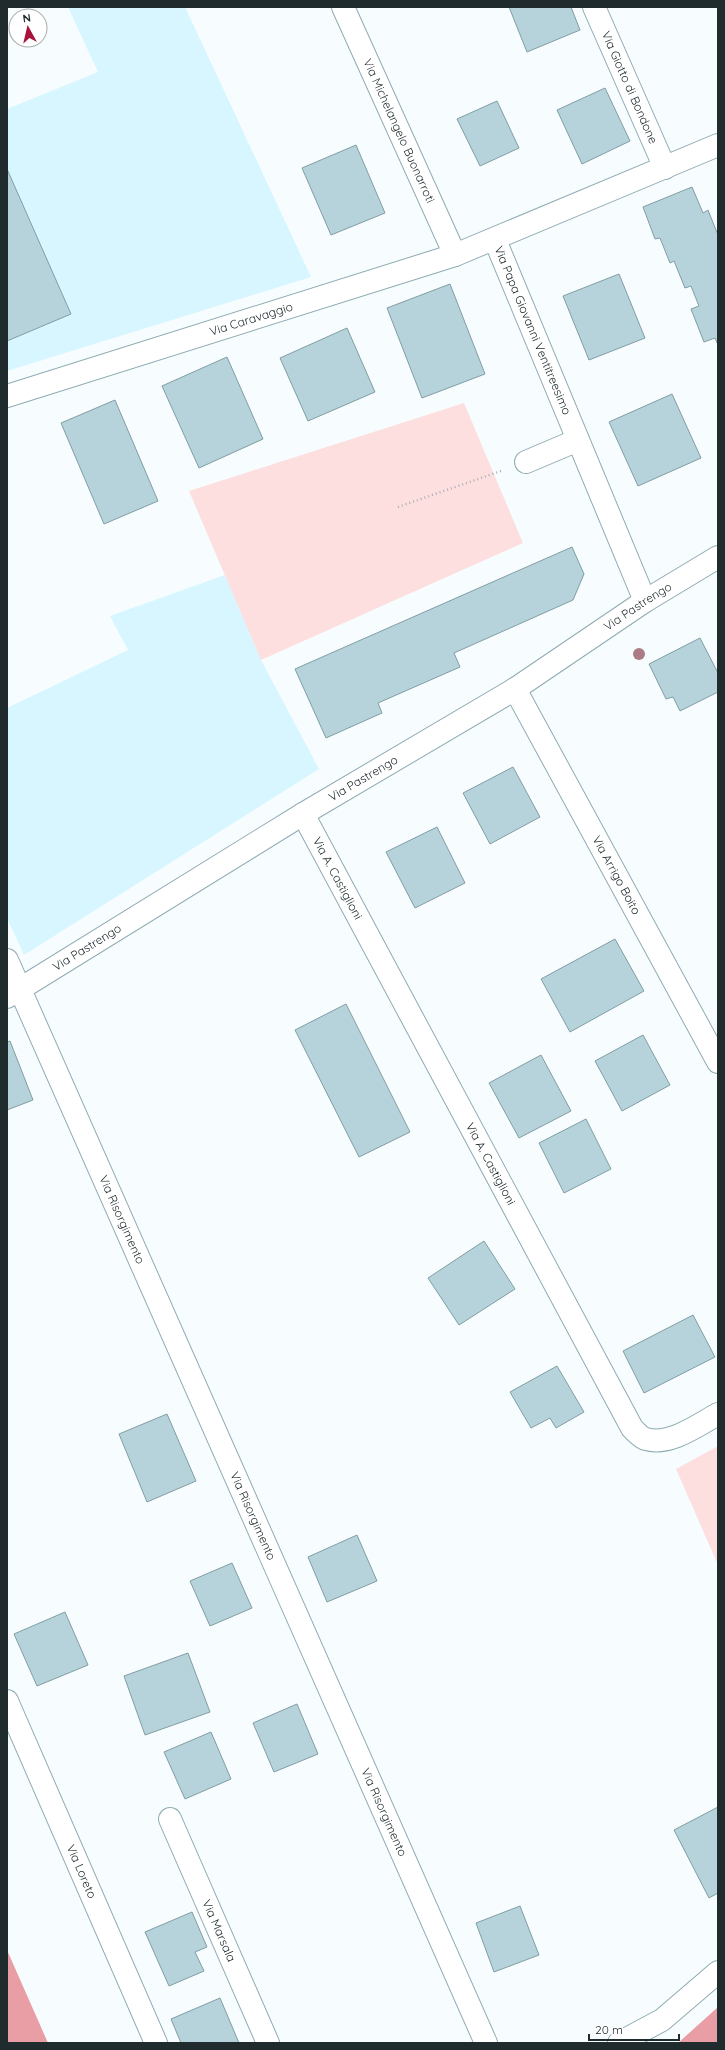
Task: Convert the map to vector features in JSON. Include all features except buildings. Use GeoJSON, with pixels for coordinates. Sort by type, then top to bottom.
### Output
{"type":"FeatureCollection","features":[{"type":"Feature","properties":{"kind":"street","name":"Via Michelangelo Buonarroti"},"geometry":{"type":"LineString","coordinates":[[343,7],[455,255]]}},
{"type":"Feature","properties":{"kind":"street","name":"Via Giotto di Bondone"},"geometry":{"type":"LineString","coordinates":[[594,7],[665,168]]}},
{"type":"Feature","properties":{"kind":"street","name":"Via Papa Giovanni Ventitreesimo"},"geometry":{"type":"LineString","coordinates":[[645,601],[495,240],[718,145]]}},
{"type":"Feature","properties":{"kind":"street","name":"Via Caravaggio"},"geometry":{"type":"LineString","coordinates":[[7,396],[455,255],[495,240]]}},
{"type":"Feature","properties":{"kind":"street"},"geometry":{"type":"LineString","coordinates":[[526,462],[578,440]]}},
{"type":"Feature","properties":{"kind":"street","name":"Via Pastrengo"},"geometry":{"type":"LineString","coordinates":[[14,993],[303,814],[515,689],[645,601],[718,557]]}},
{"type":"Feature","properties":{"kind":"street","name":"Via Arrigo Boito"},"geometry":{"type":"LineString","coordinates":[[515,689],[718,1062]]}},
{"type":"Feature","properties":{"kind":"street","name":"Via A. Castiglioni"},"geometry":{"type":"LineString","coordinates":[[303,814],[632,1428],[644,1439],[658,1441],[684,1433],[718,1414]]}},
{"type":"Feature","properties":{"kind":"street","name":"Via Risorgimento"},"geometry":{"type":"LineString","coordinates":[[7,960],[14,993],[486,2043]]}},
{"type":"Feature","properties":{"kind":"street","name":"Via Loreto"},"geometry":{"type":"LineString","coordinates":[[7,1701],[156,2043]]}},
{"type":"Feature","properties":{"kind":"street","name":"Via Marsala"},"geometry":{"type":"LineString","coordinates":[[170,1819],[268,2043]]}},
{"type":"Feature","properties":{"kind":"street"},"geometry":{"type":"LineString","coordinates":[[635,2043],[718,1972]]}},
{"type":"Feature","properties":{"kind":"street"},"geometry":{"type":"LineString","coordinates":[[619,2043],[662,2020]]}},
{"type":"Feature","properties":{"kind":"path"},"geometry":{"type":"LineString","coordinates":[[398,507],[526,462]]}},
{"type":"Feature","properties":{"kind":"shaded area"},"geometry":{"type":"Polygon","coordinates":[[[68,7],[185,7],[311,277],[7,371],[7,109],[98,72],[68,7]]]}},
{"type":"Feature","properties":{"kind":"shaded area"},"geometry":{"type":"Polygon","coordinates":[[[464,403],[523,543],[261,660],[189,491],[464,403]]]}},
{"type":"Feature","properties":{"kind":"shaded area"},"geometry":{"type":"Polygon","coordinates":[[[225,575],[261,660],[319,769],[24,955],[7,918],[7,708],[128,650],[110,616],[225,575]]]}},
{"type":"Feature","properties":{"kind":"shaded area"},"geometry":{"type":"Polygon","coordinates":[[[718,1446],[718,1565],[676,1469],[718,1446]]]}},
{"type":"Feature","properties":{"kind":"shaded area"},"geometry":{"type":"Polygon","coordinates":[[[7,1950],[48,2043],[7,2043],[7,1950]]]}},
{"type":"Feature","properties":{"kind":"shaded area"},"geometry":{"type":"Polygon","coordinates":[[[718,2007],[718,2043],[678,2043],[718,2007]]]}}]}
